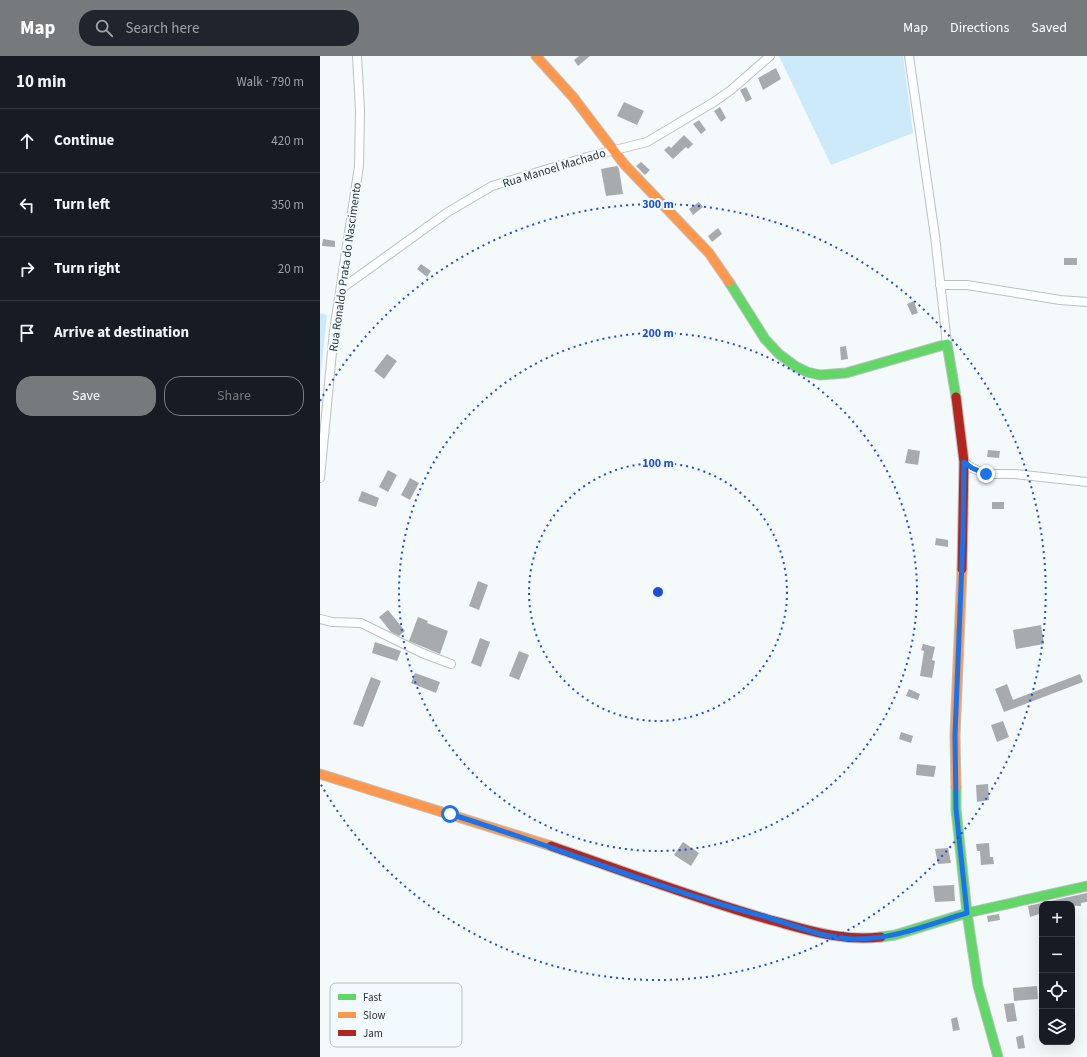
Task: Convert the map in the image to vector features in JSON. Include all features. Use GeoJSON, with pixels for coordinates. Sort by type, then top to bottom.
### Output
{"type":"FeatureCollection","features":[{"type":"Feature","properties":{"kind":"street","name":"Rua Ronaldo Prata do Nascimento"},"geometry":{"type":"LineString","coordinates":[[320,478],[334,331],[359,166],[360,110],[357,56]]}},
{"type":"Feature","properties":{"kind":"street"},"geometry":{"type":"LineString","coordinates":[[536,56],[573,98],[640,182],[709,253],[730,283],[765,339],[779,354],[795,366],[820,376],[846,373],[947,344]]}},
{"type":"Feature","properties":{"kind":"street","name":"Rua Manoel Machado"},"geometry":{"type":"LineString","coordinates":[[341,289],[448,212],[492,186],[614,150],[640,146],[656,138],[731,90],[770,56]]}},
{"type":"Feature","properties":{"kind":"street"},"geometry":{"type":"LineString","coordinates":[[909,56],[935,236],[947,344],[956,396],[964,462],[963,537],[955,735],[956,809],[967,913],[977,982],[990,1036],[998,1057]]}},
{"type":"Feature","properties":{"kind":"street"},"geometry":{"type":"LineString","coordinates":[[940,285],[967,285],[1060,300],[1087,302]]}},
{"type":"Feature","properties":{"kind":"street"},"geometry":{"type":"LineString","coordinates":[[964,462],[972,468],[986,474],[1016,474],[1087,482]]}},
{"type":"Feature","properties":{"kind":"street"},"geometry":{"type":"LineString","coordinates":[[320,619],[332,622],[361,623],[422,653],[451,664]]}},
{"type":"Feature","properties":{"kind":"street"},"geometry":{"type":"LineString","coordinates":[[320,774],[526,837],[730,908],[815,932],[852,939],[896,935],[967,913],[1087,886]]}},
{"type":"Feature","properties":{"kind":"shaded area"},"geometry":{"type":"Polygon","coordinates":[[[779,56],[903,56],[913,133],[831,165],[779,56]]]}},
{"type":"Feature","properties":{"kind":"shaded area"},"geometry":{"type":"Polygon","coordinates":[[[320,313],[327,315],[320,381],[320,313]]]}},
{"type":"Feature","properties":{"kind":"building"},"geometry":{"type":"Polygon","coordinates":[[[579,56],[590,56],[578,66],[574,60],[579,56]]]}},
{"type":"Feature","properties":{"kind":"building"},"geometry":{"type":"Polygon","coordinates":[[[776,68],[781,79],[763,90],[758,78],[776,68]]]}},
{"type":"Feature","properties":{"kind":"building"},"geometry":{"type":"Polygon","coordinates":[[[746,87],[752,99],[746,102],[740,90],[746,87]]]}},
{"type":"Feature","properties":{"kind":"building"},"geometry":{"type":"Polygon","coordinates":[[[624,102],[644,111],[637,125],[617,116],[624,102]]]}},
{"type":"Feature","properties":{"kind":"building"},"geometry":{"type":"Polygon","coordinates":[[[720,107],[726,118],[721,122],[714,111],[720,107]]]}},
{"type":"Feature","properties":{"kind":"building"},"geometry":{"type":"Polygon","coordinates":[[[699,120],[706,130],[701,134],[693,124],[699,120]]]}},
{"type":"Feature","properties":{"kind":"building"},"geometry":{"type":"Polygon","coordinates":[[[684,135],[693,144],[688,149],[686,147],[673,159],[664,150],[669,146],[671,148],[684,135]]]}},
{"type":"Feature","properties":{"kind":"building"},"geometry":{"type":"Polygon","coordinates":[[[641,162],[650,170],[645,175],[636,166],[641,162]]]}},
{"type":"Feature","properties":{"kind":"building"},"geometry":{"type":"Polygon","coordinates":[[[617,166],[619,169],[623,194],[606,196],[601,169],[617,166]]]}},
{"type":"Feature","properties":{"kind":"building"},"geometry":{"type":"Polygon","coordinates":[[[699,202],[703,207],[693,215],[689,209],[699,202]]]}},
{"type":"Feature","properties":{"kind":"building"},"geometry":{"type":"Polygon","coordinates":[[[718,228],[722,234],[712,242],[708,236],[718,228]]]}},
{"type":"Feature","properties":{"kind":"building"},"geometry":{"type":"Polygon","coordinates":[[[323,239],[335,241],[335,247],[322,246],[323,239]]]}},
{"type":"Feature","properties":{"kind":"building"},"geometry":{"type":"Polygon","coordinates":[[[1064,258],[1077,258],[1077,265],[1064,265],[1064,258]]]}},
{"type":"Feature","properties":{"kind":"building"},"geometry":{"type":"Polygon","coordinates":[[[421,264],[431,271],[427,277],[417,269],[421,264]]]}},
{"type":"Feature","properties":{"kind":"building"},"geometry":{"type":"Polygon","coordinates":[[[914,301],[918,313],[912,315],[907,304],[914,301]]]}},
{"type":"Feature","properties":{"kind":"building"},"geometry":{"type":"Polygon","coordinates":[[[846,346],[848,359],[841,360],[840,347],[846,346]]]}},
{"type":"Feature","properties":{"kind":"building"},"geometry":{"type":"Polygon","coordinates":[[[387,354],[397,361],[384,379],[374,371],[387,354]]]}},
{"type":"Feature","properties":{"kind":"building"},"geometry":{"type":"Polygon","coordinates":[[[908,449],[920,451],[918,465],[905,463],[908,449]]]}},
{"type":"Feature","properties":{"kind":"building"},"geometry":{"type":"Polygon","coordinates":[[[988,450],[1000,451],[999,458],[987,457],[988,450]]]}},
{"type":"Feature","properties":{"kind":"building"},"geometry":{"type":"Polygon","coordinates":[[[388,470],[397,475],[388,492],[379,487],[388,470]]]}},
{"type":"Feature","properties":{"kind":"building"},"geometry":{"type":"Polygon","coordinates":[[[410,478],[419,483],[410,500],[401,495],[410,478]]]}},
{"type":"Feature","properties":{"kind":"building"},"geometry":{"type":"Polygon","coordinates":[[[362,491],[379,498],[376,507],[358,501],[362,491]]]}},
{"type":"Feature","properties":{"kind":"building"},"geometry":{"type":"Polygon","coordinates":[[[992,502],[1004,502],[1004,509],[992,509],[992,502]]]}},
{"type":"Feature","properties":{"kind":"building"},"geometry":{"type":"Polygon","coordinates":[[[936,538],[948,540],[948,547],[935,545],[936,538]]]}},
{"type":"Feature","properties":{"kind":"building"},"geometry":{"type":"Polygon","coordinates":[[[478,581],[488,585],[479,610],[469,606],[478,581]]]}},
{"type":"Feature","properties":{"kind":"building"},"geometry":{"type":"Polygon","coordinates":[[[388,610],[405,631],[399,636],[391,632],[379,617],[388,610]]]}},
{"type":"Feature","properties":{"kind":"building"},"geometry":{"type":"Polygon","coordinates":[[[418,617],[428,621],[427,623],[448,631],[440,654],[409,641],[418,617]]]}},
{"type":"Feature","properties":{"kind":"building"},"geometry":{"type":"Polygon","coordinates":[[[1041,625],[1044,644],[1016,649],[1013,630],[1041,625]]]}},
{"type":"Feature","properties":{"kind":"building"},"geometry":{"type":"Polygon","coordinates":[[[480,638],[490,642],[481,667],[471,663],[480,638]]]}},
{"type":"Feature","properties":{"kind":"building"},"geometry":{"type":"Polygon","coordinates":[[[375,642],[401,651],[397,661],[372,653],[375,642]]]}},
{"type":"Feature","properties":{"kind":"building"},"geometry":{"type":"Polygon","coordinates":[[[923,644],[935,647],[932,660],[935,661],[932,678],[920,676],[924,651],[921,650],[923,644]]]}},
{"type":"Feature","properties":{"kind":"building"},"geometry":{"type":"Polygon","coordinates":[[[519,651],[529,655],[519,680],[509,676],[519,651]]]}},
{"type":"Feature","properties":{"kind":"building"},"geometry":{"type":"Polygon","coordinates":[[[415,673],[440,682],[436,693],[411,683],[415,673]]]}},
{"type":"Feature","properties":{"kind":"building"},"geometry":{"type":"Polygon","coordinates":[[[1080,674],[1083,682],[1004,712],[995,689],[1007,684],[1013,700],[1080,674]]]}},
{"type":"Feature","properties":{"kind":"building"},"geometry":{"type":"Polygon","coordinates":[[[371,677],[381,681],[363,727],[353,724],[371,677]]]}},
{"type":"Feature","properties":{"kind":"building"},"geometry":{"type":"Polygon","coordinates":[[[909,689],[920,694],[918,700],[906,696],[909,689]]]}},
{"type":"Feature","properties":{"kind":"building"},"geometry":{"type":"Polygon","coordinates":[[[1003,721],[1009,737],[997,742],[991,725],[1003,721]]]}},
{"type":"Feature","properties":{"kind":"building"},"geometry":{"type":"Polygon","coordinates":[[[901,732],[913,736],[911,743],[899,739],[901,732]]]}},
{"type":"Feature","properties":{"kind":"building"},"geometry":{"type":"Polygon","coordinates":[[[917,764],[936,766],[934,777],[916,775],[917,764]]]}},
{"type":"Feature","properties":{"kind":"building"},"geometry":{"type":"Polygon","coordinates":[[[988,784],[989,800],[977,802],[976,785],[988,784]]]}},
{"type":"Feature","properties":{"kind":"building"},"geometry":{"type":"Polygon","coordinates":[[[683,842],[699,853],[691,866],[674,855],[683,842]]]}},
{"type":"Feature","properties":{"kind":"building"},"geometry":{"type":"Polygon","coordinates":[[[989,843],[990,857],[993,857],[994,864],[981,865],[980,851],[977,851],[976,844],[989,843]]]}},
{"type":"Feature","properties":{"kind":"building"},"geometry":{"type":"Polygon","coordinates":[[[948,848],[951,863],[938,864],[935,849],[948,848]]]}},
{"type":"Feature","properties":{"kind":"building"},"geometry":{"type":"Polygon","coordinates":[[[954,885],[955,901],[935,902],[933,886],[954,885]]]}},
{"type":"Feature","properties":{"kind":"building"},"geometry":{"type":"Polygon","coordinates":[[[1087,893],[1087,902],[1081,903],[1081,906],[1075,906],[1075,901],[1051,901],[1087,893]]]}},
{"type":"Feature","properties":{"kind":"building"},"geometry":{"type":"Polygon","coordinates":[[[1039,904],[1039,914],[1030,917],[1028,906],[1039,904]]]}},
{"type":"Feature","properties":{"kind":"building"},"geometry":{"type":"Polygon","coordinates":[[[999,914],[1000,920],[988,922],[987,916],[999,914]]]}},
{"type":"Feature","properties":{"kind":"building"},"geometry":{"type":"Polygon","coordinates":[[[1037,986],[1038,999],[1014,1001],[1013,988],[1037,986]]]}},
{"type":"Feature","properties":{"kind":"building"},"geometry":{"type":"Polygon","coordinates":[[[1014,1003],[1017,1021],[1007,1022],[1004,1004],[1014,1003]]]}},
{"type":"Feature","properties":{"kind":"building"},"geometry":{"type":"Polygon","coordinates":[[[957,1017],[960,1030],[953,1031],[951,1019],[957,1017]]]}},
{"type":"Feature","properties":{"kind":"building"},"geometry":{"type":"Polygon","coordinates":[[[1023,1035],[1025,1048],[1018,1049],[1016,1037],[1023,1035]]]}},
{"type":"Feature","properties":{"kind":"traffic: fast"},"geometry":{"type":"LineString","coordinates":[[729,282],[765,339],[779,354],[795,366],[807,372],[820,375],[846,373],[947,344],[956,397]]}},
{"type":"Feature","properties":{"kind":"traffic: fast"},"geometry":{"type":"LineString","coordinates":[[956,787],[956,809],[967,913],[1087,886]]}},
{"type":"Feature","properties":{"kind":"traffic: fast"},"geometry":{"type":"LineString","coordinates":[[881,937],[895,935],[967,913],[978,986],[998,1057]]}},
{"type":"Feature","properties":{"kind":"traffic: slow"},"geometry":{"type":"LineString","coordinates":[[536,56],[573,97],[624,164],[709,253],[729,282]]}},
{"type":"Feature","properties":{"kind":"traffic: slow"},"geometry":{"type":"LineString","coordinates":[[956,787],[955,735],[962,569]]}},
{"type":"Feature","properties":{"kind":"traffic: slow"},"geometry":{"type":"LineString","coordinates":[[320,774],[551,846]]}},
{"type":"Feature","properties":{"kind":"traffic: jam"},"geometry":{"type":"LineString","coordinates":[[956,397],[964,462],[962,569]]}},
{"type":"Feature","properties":{"kind":"traffic: jam"},"geometry":{"type":"LineString","coordinates":[[551,846],[686,893],[767,919],[823,934],[852,938],[881,937]]}},
{"type":"Feature","properties":{"kind":"route"},"geometry":{"type":"LineString","coordinates":[[450,814],[526,837],[730,908],[815,932],[835,936],[852,939],[896,935],[967,913],[956,809],[955,735],[963,537],[964,462],[979,472],[986,474]]}}]}
